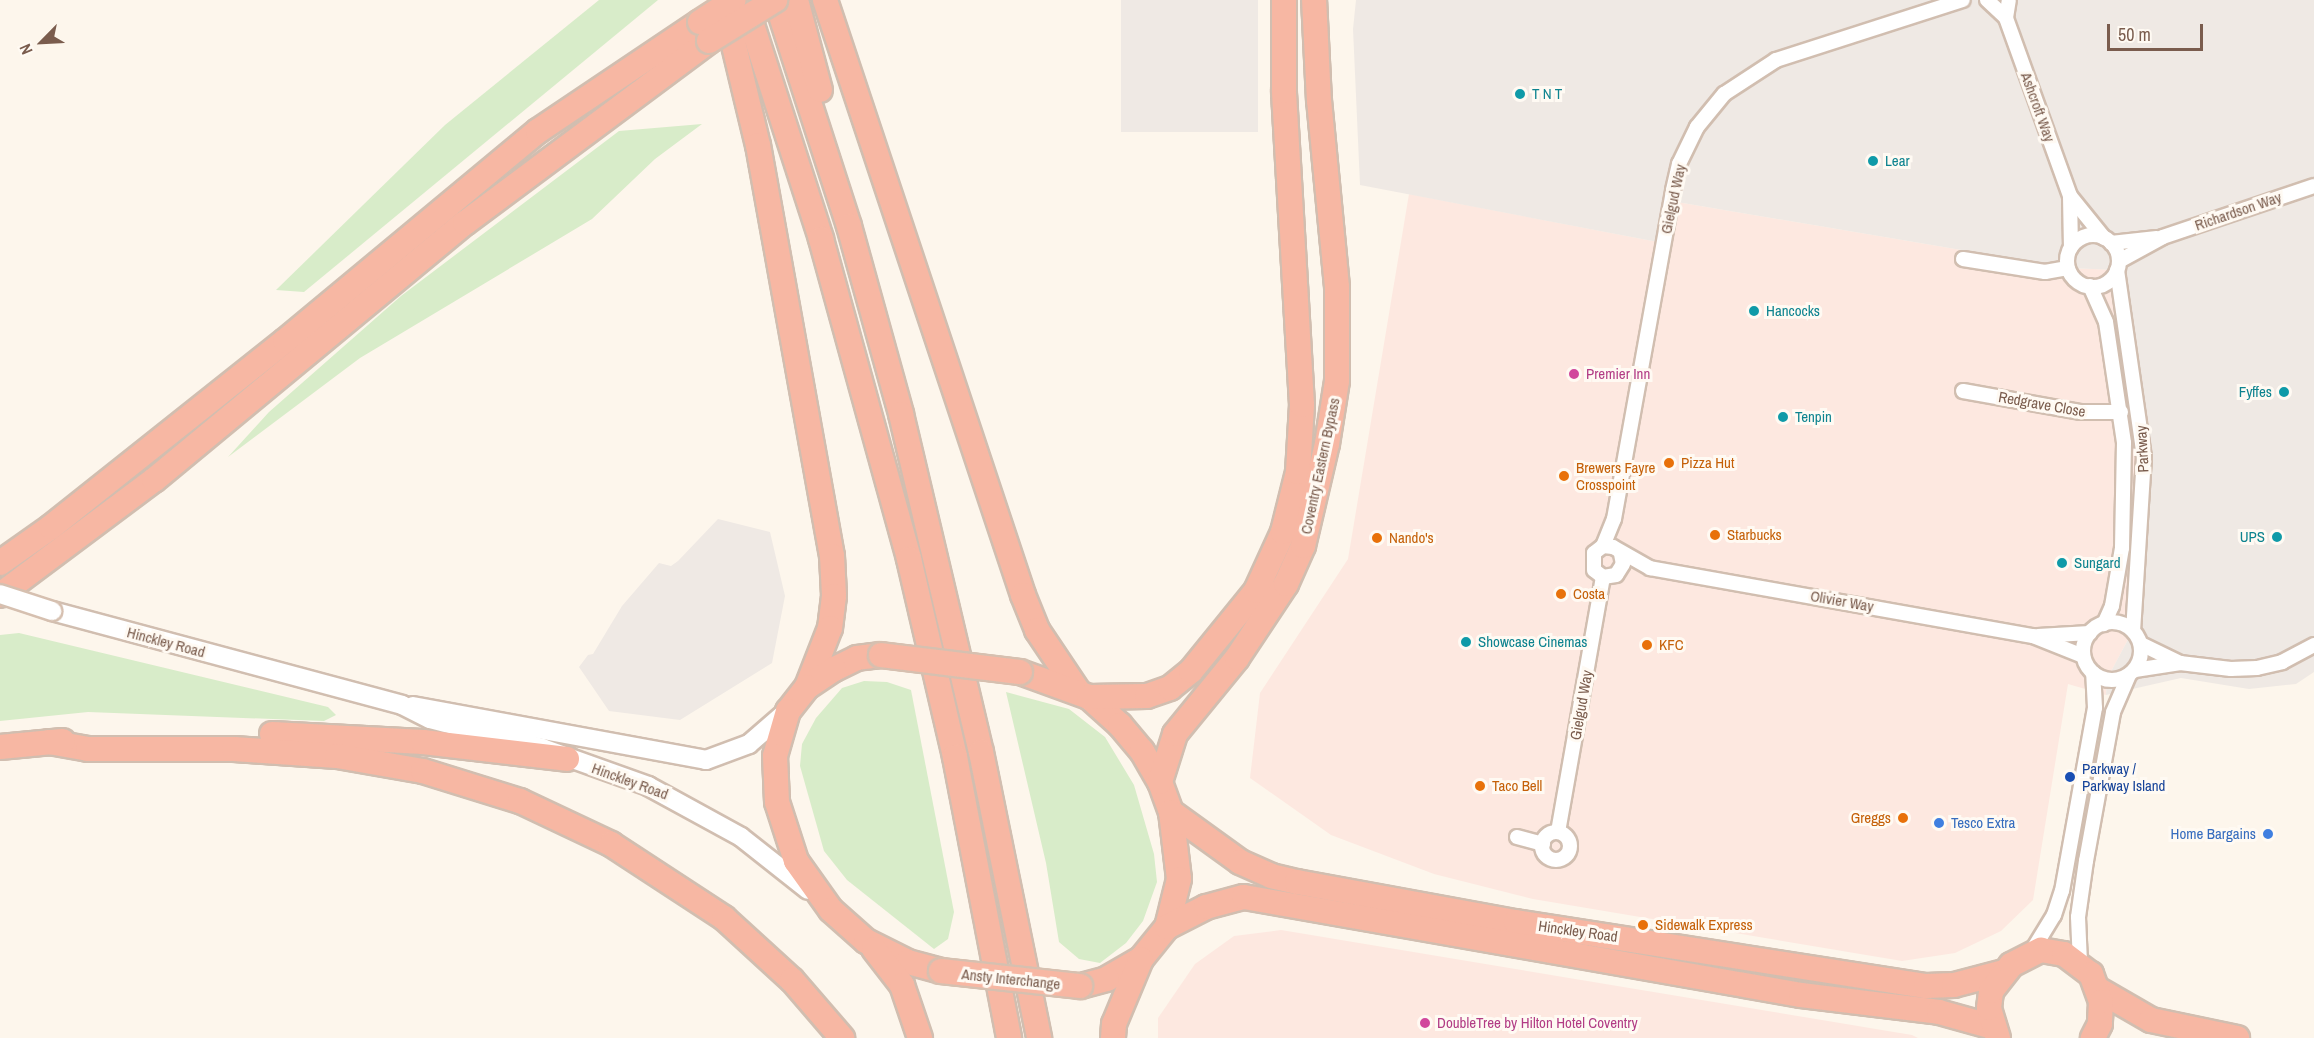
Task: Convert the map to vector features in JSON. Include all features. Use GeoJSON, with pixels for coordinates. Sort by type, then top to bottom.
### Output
{"type":"FeatureCollection","features":[{"type":"Feature","properties":{"kind":"highway"},"geometry":{"type":"LineString","coordinates":[[723,0],[758,145],[832,556],[834,596],[830,628],[807,687]]}},
{"type":"Feature","properties":{"kind":"highway"},"geometry":{"type":"LineString","coordinates":[[0,595],[163,473],[465,223],[705,31],[734,0]]}},
{"type":"Feature","properties":{"kind":"highway"},"geometry":{"type":"LineString","coordinates":[[744,0],[821,239],[906,548],[955,757],[1009,1038]]}},
{"type":"Feature","properties":{"kind":"highway"},"geometry":{"type":"LineString","coordinates":[[0,563],[51,527],[266,356],[538,131],[705,31],[775,0],[849,226],[901,414],[981,752],[1039,1038]]}},
{"type":"Feature","properties":{"kind":"highway"},"geometry":{"type":"LineString","coordinates":[[796,0],[835,152],[849,226]]}},
{"type":"Feature","properties":{"kind":"highway"},"geometry":{"type":"LineString","coordinates":[[825,0],[1023,595],[1037,630],[1083,694]]}},
{"type":"Feature","properties":{"kind":"highway"},"geometry":{"type":"LineString","coordinates":[[841,0],[911,257]]}},
{"type":"Feature","properties":{"kind":"highway","name":"Coventry Eastern Bypass"},"geometry":{"type":"LineString","coordinates":[[1083,694],[1147,696],[1170,688],[1191,671],[1256,591],[1282,532],[1298,472],[1302,405],[1284,91],[1284,0]]}},
{"type":"Feature","properties":{"kind":"highway","name":"Coventry Eastern Bypass"},"geometry":{"type":"LineString","coordinates":[[1160,782],[1175,734],[1237,658],[1286,584],[1303,546],[1327,444],[1337,381],[1337,287],[1319,101],[1314,0]]}},
{"type":"Feature","properties":{"kind":"highway","name":"Ansty Interchange"},"geometry":{"type":"LineString","coordinates":[[881,655],[1020,672],[1083,694],[1142,751],[1160,782],[1171,812],[1179,879],[1167,927],[1141,959],[1107,979],[1080,986],[941,971],[908,962],[866,940],[831,910],[796,861],[777,802],[774,765],[788,711],[807,687],[843,664],[881,655]]}},
{"type":"Feature","properties":{"kind":"highway"},"geometry":{"type":"LineString","coordinates":[[0,747],[129,734],[230,733],[423,742],[567,759]]}},
{"type":"Feature","properties":{"kind":"highway"},"geometry":{"type":"LineString","coordinates":[[49,742],[88,748],[234,748],[337,756],[423,771],[520,801],[611,844],[724,918],[792,980],[842,1038]]}},
{"type":"Feature","properties":{"kind":"highway","name":"Hinckley Road"},"geometry":{"type":"LineString","coordinates":[[1171,812],[1240,862],[1271,876],[1297,882],[1516,922],[1926,986],[1954,985],[2004,972]]}},
{"type":"Feature","properties":{"kind":"highway","name":"Hinckley Road"},"geometry":{"type":"LineString","coordinates":[[1167,927],[1228,899],[1266,900],[1801,995],[1938,1012],[1995,1032]]}},
{"type":"Feature","properties":{"kind":"highway"},"geometry":{"type":"LineString","coordinates":[[866,940],[902,985],[920,1038]]}},
{"type":"Feature","properties":{"kind":"highway"},"geometry":{"type":"LineString","coordinates":[[1995,1032],[1989,1000],[2004,972],[2032,951],[2054,951],[2080,963],[2099,990],[2151,1020],[2236,1038]]}},
{"type":"Feature","properties":{"kind":"highway"},"geometry":{"type":"LineString","coordinates":[[1113,1038],[1114,1024],[1141,959]]}},
{"type":"Feature","properties":{"kind":"highway"},"geometry":{"type":"LineString","coordinates":[[2093,1038],[2101,1012],[2099,990]]}},
{"type":"Feature","properties":{"kind":"main road","name":"Hinckley Road"},"geometry":{"type":"LineString","coordinates":[[0,595],[402,705],[432,707],[544,732],[706,760],[749,744],[788,711]]}},
{"type":"Feature","properties":{"kind":"main road","name":"Hinckley Road"},"geometry":{"type":"LineString","coordinates":[[402,705],[430,719],[542,748],[567,759],[648,786],[701,812],[767,856],[831,910]]}},
{"type":"Feature","properties":{"kind":"street","name":"Gielgud Way"},"geometry":{"type":"LineString","coordinates":[[1603,546],[1614,519],[1672,190],[1679,164],[1698,127],[1724,94],[1776,60],[1948,1],[1963,0]]}},
{"type":"Feature","properties":{"kind":"street","name":"Ashcroft Way"},"geometry":{"type":"LineString","coordinates":[[1986,0],[2007,0],[2006,18],[2070,196],[2071,247]]}},
{"type":"Feature","properties":{"kind":"street","name":"Ashcroft Way"},"geometry":{"type":"LineString","coordinates":[[1986,0],[2006,18]]}},
{"type":"Feature","properties":{"kind":"street","name":"Richardson Way"},"geometry":{"type":"LineString","coordinates":[[2118,266],[2163,237],[2314,186]]}},
{"type":"Feature","properties":{"kind":"street","name":"Ashcroft Way"},"geometry":{"type":"LineString","coordinates":[[2070,196],[2108,240]]}},
{"type":"Feature","properties":{"kind":"street"},"geometry":{"type":"LineString","coordinates":[[2087,236],[2108,240],[2118,266],[2105,283],[2090,286],[2076,280],[2068,268],[2071,247],[2087,236]]}},
{"type":"Feature","properties":{"kind":"street","name":"Richardson Way"},"geometry":{"type":"LineString","coordinates":[[2108,240],[2163,237]]}},
{"type":"Feature","properties":{"kind":"street"},"geometry":{"type":"LineString","coordinates":[[1963,259],[2045,272],[2068,268]]}},
{"type":"Feature","properties":{"kind":"street","name":"Parkway"},"geometry":{"type":"LineString","coordinates":[[2118,266],[2144,457],[2133,630]]}},
{"type":"Feature","properties":{"kind":"street","name":"Parkway"},"geometry":{"type":"LineString","coordinates":[[2090,286],[2106,322],[2121,412],[2125,512],[2117,578],[2104,624]]}},
{"type":"Feature","properties":{"kind":"street","name":"Redgrave Close"},"geometry":{"type":"LineString","coordinates":[[1963,390],[2081,412],[2121,412]]}},
{"type":"Feature","properties":{"kind":"street","name":"Gielgud Way"},"geometry":{"type":"LineString","coordinates":[[1614,519],[1619,552]]}},
{"type":"Feature","properties":{"kind":"street"},"geometry":{"type":"LineString","coordinates":[[1603,546],[1619,552],[1619,572],[1603,577],[1594,570],[1592,561],[1603,546]]}},
{"type":"Feature","properties":{"kind":"street","name":"Olivier Way"},"geometry":{"type":"LineString","coordinates":[[1619,552],[1650,568],[2033,636],[2083,656]]}},
{"type":"Feature","properties":{"kind":"street","name":"Olivier Way"},"geometry":{"type":"LineString","coordinates":[[1619,572],[1650,568]]}},
{"type":"Feature","properties":{"kind":"street","name":"Gielgud Way"},"geometry":{"type":"LineString","coordinates":[[1543,844],[1551,858],[1564,858],[1569,850],[1569,840],[1558,832],[1603,577]]}},
{"type":"Feature","properties":{"kind":"street"},"geometry":{"type":"LineString","coordinates":[[2032,951],[2054,915],[2062,891],[2095,708],[2093,673],[2083,656],[2090,633],[2104,624],[2133,630],[2141,644],[2140,662],[2132,673],[2113,712],[2078,916],[2080,963]]}},
{"type":"Feature","properties":{"kind":"street","name":"Olivier Way"},"geometry":{"type":"LineString","coordinates":[[2033,636],[2090,633]]}},
{"type":"Feature","properties":{"kind":"street"},"geometry":{"type":"LineString","coordinates":[[2141,644],[2180,663]]}},
{"type":"Feature","properties":{"kind":"street"},"geometry":{"type":"LineString","coordinates":[[2093,673],[2108,680],[2180,663],[2231,669],[2258,668],[2282,662],[2314,645]]}},
{"type":"Feature","properties":{"kind":"street"},"geometry":{"type":"LineString","coordinates":[[1517,837],[1543,844],[1547,836],[1558,832]]}},
{"type":"Feature","properties":{"kind":"shaded area"},"geometry":{"type":"Polygon","coordinates":[[[1121,0],[1258,0],[1258,132],[1121,132],[1121,0]]]}},
{"type":"Feature","properties":{"kind":"shaded area"},"geometry":{"type":"Polygon","coordinates":[[[1356,0],[2314,0],[2314,672],[2296,684],[2249,689],[2181,678],[2106,695],[2107,679],[2133,630],[2143,499],[2117,270],[2068,268],[1671,201],[1663,243],[1360,185],[1353,29],[1356,0]]]}},
{"type":"Feature","properties":{"kind":"shaded area"},"geometry":{"type":"Polygon","coordinates":[[[1409,194],[1663,243],[1671,201],[2068,268],[2117,270],[2141,427],[2133,630],[2107,679],[2106,695],[2068,684],[2033,900],[2001,931],[1955,953],[1902,961],[1533,899],[1434,874],[1331,835],[1250,778],[1260,693],[1348,559],[1409,194]]]}},
{"type":"Feature","properties":{"kind":"shaded area"},"geometry":{"type":"Polygon","coordinates":[[[718,519],[770,532],[785,596],[772,663],[680,720],[609,711],[579,667],[588,655],[593,654],[622,606],[659,563],[671,566],[678,561],[718,519]]]}},
{"type":"Feature","properties":{"kind":"shaded area"},"geometry":{"type":"Polygon","coordinates":[[[1281,930],[1912,1035],[1918,1038],[1158,1038],[1158,1018],[1195,964],[1234,936],[1281,930]]]}},
{"type":"Feature","properties":{"kind":"green space"},"geometry":{"type":"Polygon","coordinates":[[[599,0],[658,0],[304,292],[276,290],[445,125],[599,0]]]}},
{"type":"Feature","properties":{"kind":"green space"},"geometry":{"type":"Polygon","coordinates":[[[702,124],[655,159],[592,219],[360,358],[228,457],[269,412],[401,296],[619,131],[702,124]]]}},
{"type":"Feature","properties":{"kind":"green space"},"geometry":{"type":"Polygon","coordinates":[[[19,633],[328,707],[336,715],[324,721],[88,712],[0,721],[0,635],[19,633]]]}},
{"type":"Feature","properties":{"kind":"green space"},"geometry":{"type":"Polygon","coordinates":[[[864,681],[887,682],[911,690],[954,912],[948,939],[934,949],[847,880],[824,851],[800,766],[802,744],[816,718],[842,688],[864,681]]]}},
{"type":"Feature","properties":{"kind":"green space"},"geometry":{"type":"Polygon","coordinates":[[[1006,692],[1069,709],[1105,737],[1134,785],[1154,854],[1157,882],[1143,921],[1126,943],[1100,963],[1079,959],[1059,942],[1046,863],[1006,692]]]}},
{"type":"Feature","properties":{"kind":"place","name":"T N T"},"geometry":{"type":"Point","coordinates":[1520,94]}},
{"type":"Feature","properties":{"kind":"place","name":"Lear"},"geometry":{"type":"Point","coordinates":[1873,161]}},
{"type":"Feature","properties":{"kind":"place","name":"Hancocks"},"geometry":{"type":"Point","coordinates":[1754,311]}},
{"type":"Feature","properties":{"kind":"place","name":"Premier Inn"},"geometry":{"type":"Point","coordinates":[1574,374]}},
{"type":"Feature","properties":{"kind":"place","name":"Fyffes"},"geometry":{"type":"Point","coordinates":[2284,392]}},
{"type":"Feature","properties":{"kind":"place","name":"Tenpin"},"geometry":{"type":"Point","coordinates":[1783,417]}},
{"type":"Feature","properties":{"kind":"place","name":"Pizza Hut"},"geometry":{"type":"Point","coordinates":[1669,463]}},
{"type":"Feature","properties":{"kind":"place","name":"Brewers Fayre Crosspoint"},"geometry":{"type":"Point","coordinates":[1564,476]}},
{"type":"Feature","properties":{"kind":"place","name":"Starbucks"},"geometry":{"type":"Point","coordinates":[1715,535]}},
{"type":"Feature","properties":{"kind":"place","name":"UPS"},"geometry":{"type":"Point","coordinates":[2277,537]}},
{"type":"Feature","properties":{"kind":"place","name":"Nando's"},"geometry":{"type":"Point","coordinates":[1377,538]}},
{"type":"Feature","properties":{"kind":"place","name":"Sungard"},"geometry":{"type":"Point","coordinates":[2062,563]}},
{"type":"Feature","properties":{"kind":"place","name":"Costa"},"geometry":{"type":"Point","coordinates":[1561,594]}},
{"type":"Feature","properties":{"kind":"place","name":"Showcase Cinemas"},"geometry":{"type":"Point","coordinates":[1466,642]}},
{"type":"Feature","properties":{"kind":"place","name":"KFC"},"geometry":{"type":"Point","coordinates":[1647,645]}},
{"type":"Feature","properties":{"kind":"place","name":"Parkway / Parkway Island"},"geometry":{"type":"Point","coordinates":[2070,777]}},
{"type":"Feature","properties":{"kind":"place","name":"Taco Bell"},"geometry":{"type":"Point","coordinates":[1480,786]}},
{"type":"Feature","properties":{"kind":"place","name":"Greggs"},"geometry":{"type":"Point","coordinates":[1903,818]}},
{"type":"Feature","properties":{"kind":"place","name":"Tesco Extra"},"geometry":{"type":"Point","coordinates":[1939,823]}},
{"type":"Feature","properties":{"kind":"place","name":"Home Bargains"},"geometry":{"type":"Point","coordinates":[2268,834]}},
{"type":"Feature","properties":{"kind":"place","name":"Sidewalk Express"},"geometry":{"type":"Point","coordinates":[1643,925]}},
{"type":"Feature","properties":{"kind":"place","name":"DoubleTree by Hilton Hotel Coventry"},"geometry":{"type":"Point","coordinates":[1425,1023]}}]}
